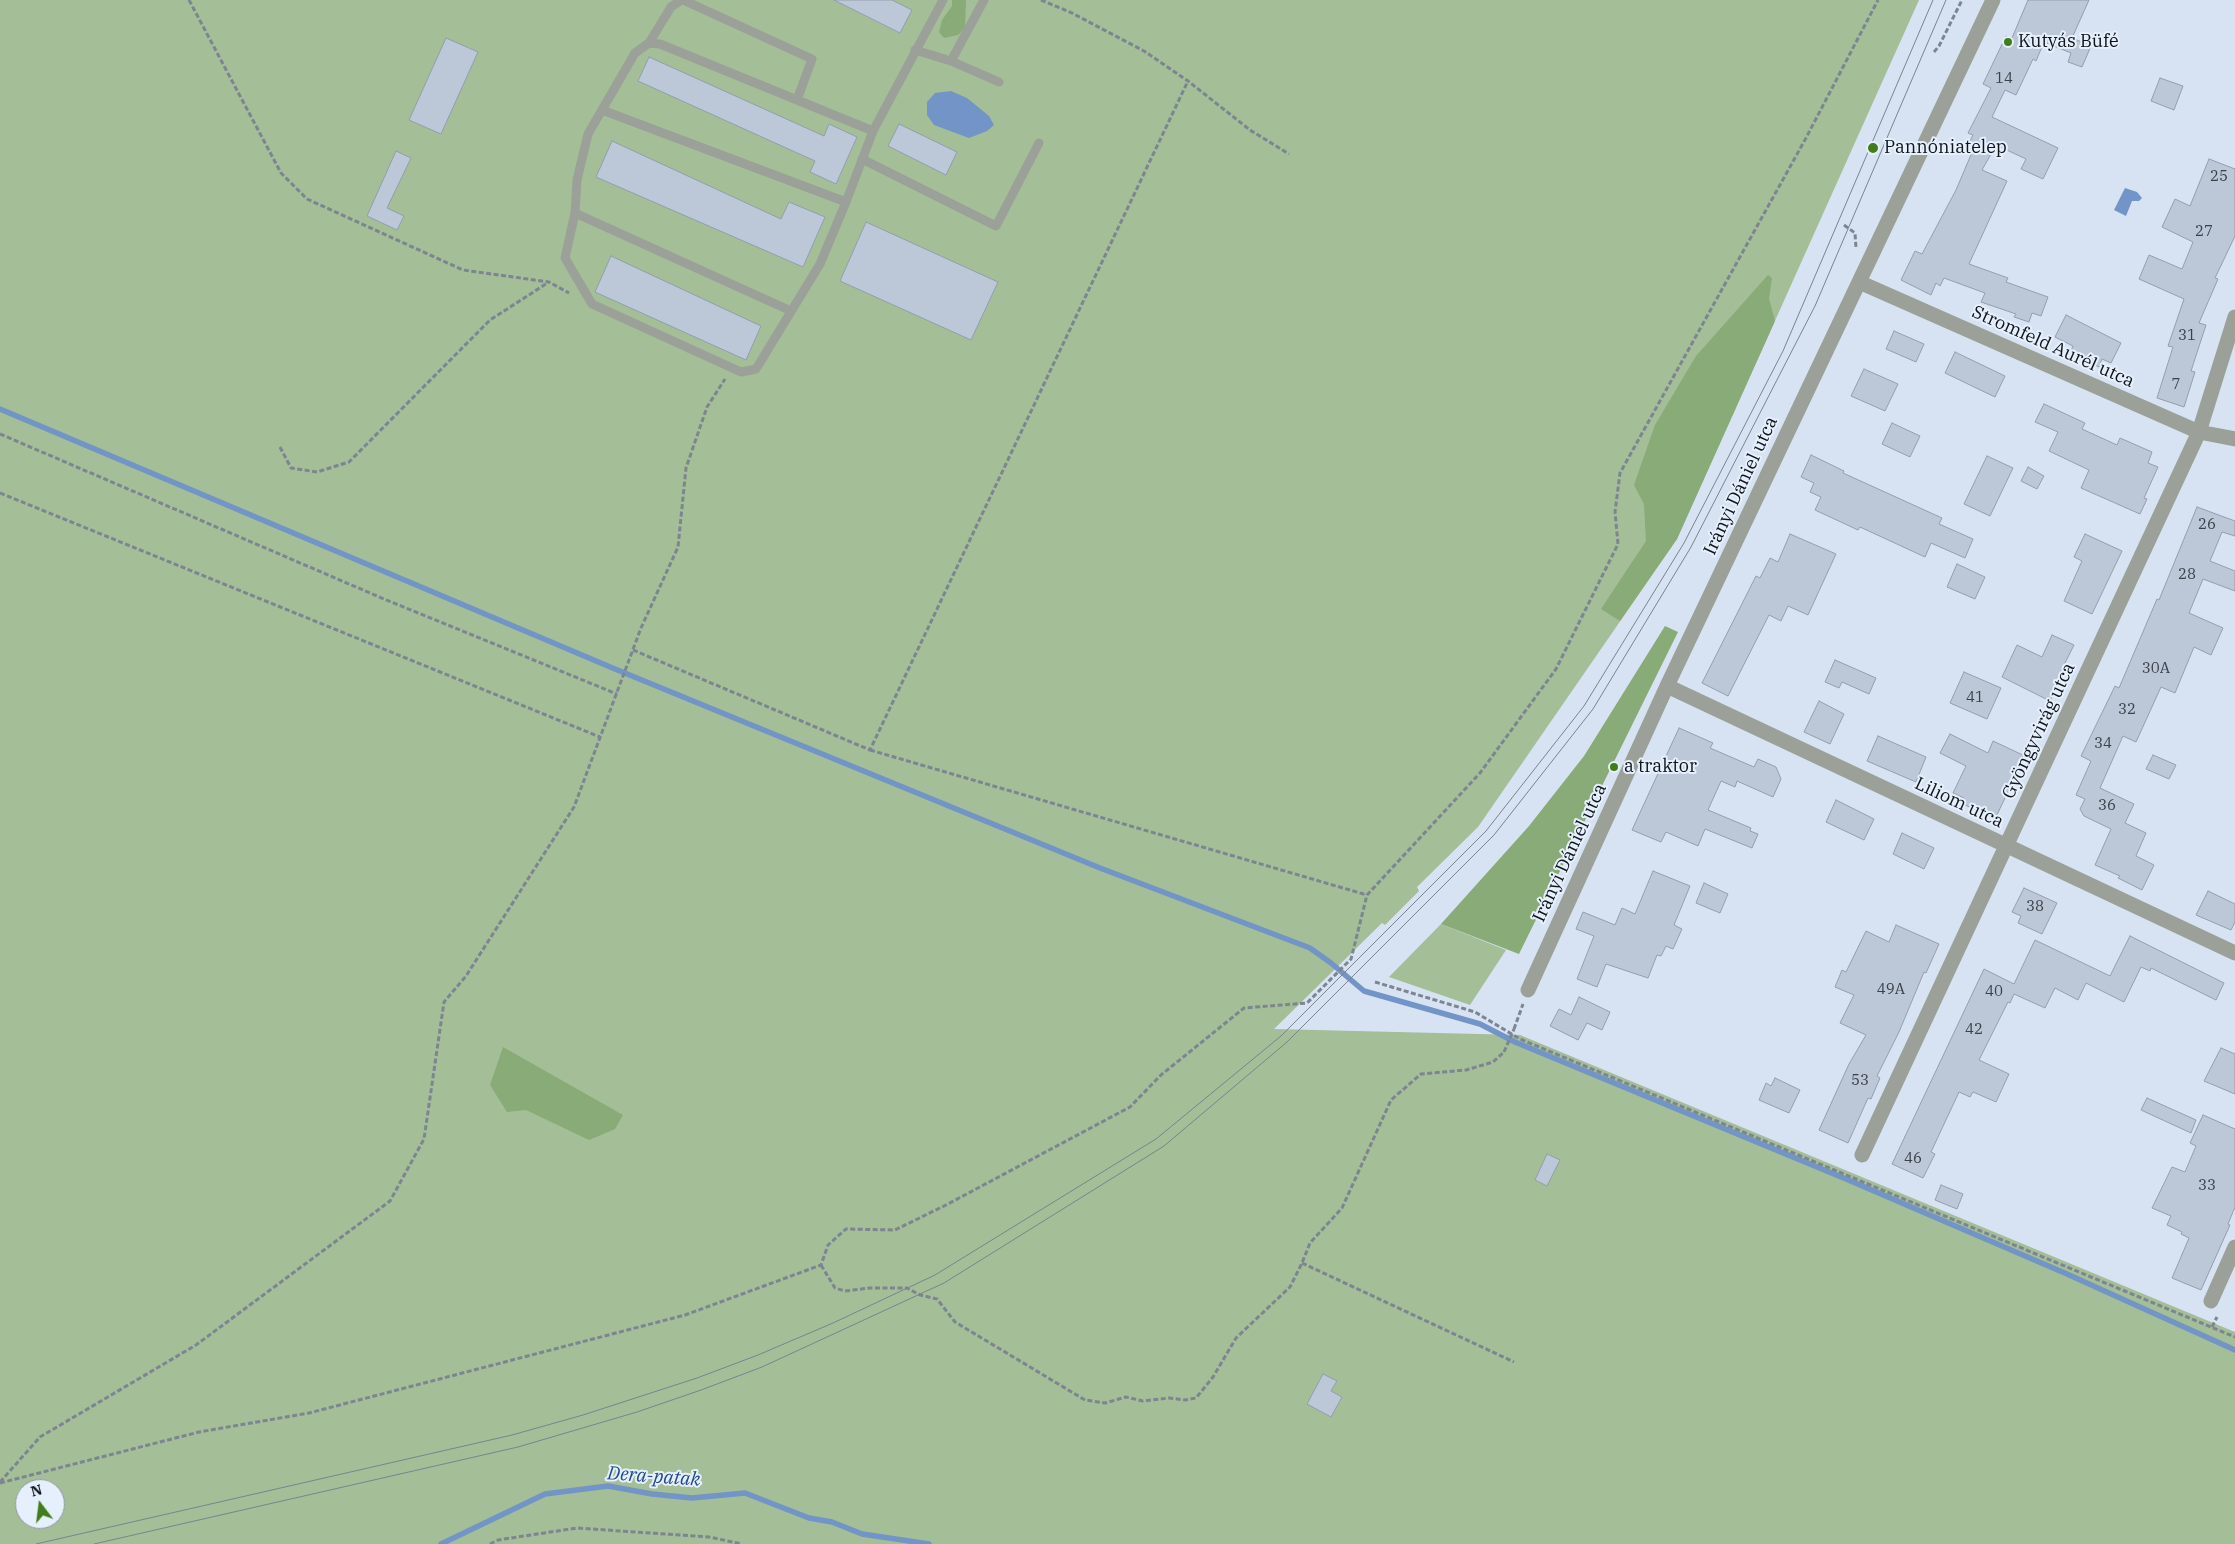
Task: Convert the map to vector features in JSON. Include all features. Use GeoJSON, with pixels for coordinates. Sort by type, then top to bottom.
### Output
{"type":"FeatureCollection","features":[{"type":"Feature","properties":{"kind":"street","name":"Irányi Dániel utca"},"geometry":{"type":"LineString","coordinates":[[1528,990],[1667,686],[1993,0]]}},
{"type":"Feature","properties":{"kind":"street","name":"Stromfeld Aurél utca"},"geometry":{"type":"LineString","coordinates":[[1859,282],[2199,432],[2235,439]]}},
{"type":"Feature","properties":{"kind":"street","name":"Gyöngyvirág utca"},"geometry":{"type":"LineString","coordinates":[[1862,1155],[2199,432],[2235,317]]}},
{"type":"Feature","properties":{"kind":"street","name":"Liliom utca"},"geometry":{"type":"LineString","coordinates":[[1667,686],[2235,953]]}},
{"type":"Feature","properties":{"kind":"street"},"geometry":{"type":"LineString","coordinates":[[2215,1307],[2235,1247]]}},
{"type":"Feature","properties":{"kind":"lane"},"geometry":{"type":"LineString","coordinates":[[797,100],[812,59],[682,0],[671,7],[649,43],[635,53],[588,134],[577,180],[575,213],[564,258],[592,304],[741,372],[756,369],[820,264],[846,202],[872,131],[943,0]]}},
{"type":"Feature","properties":{"kind":"lane"},"geometry":{"type":"LineString","coordinates":[[951,61],[984,0]]}},
{"type":"Feature","properties":{"kind":"lane"},"geometry":{"type":"LineString","coordinates":[[649,43],[660,44],[872,131]]}},
{"type":"Feature","properties":{"kind":"lane"},"geometry":{"type":"LineString","coordinates":[[915,50],[951,61],[1000,82]]}},
{"type":"Feature","properties":{"kind":"lane"},"geometry":{"type":"LineString","coordinates":[[602,110],[846,202]]}},
{"type":"Feature","properties":{"kind":"lane"},"geometry":{"type":"LineString","coordinates":[[862,159],[996,226],[1039,142]]}},
{"type":"Feature","properties":{"kind":"lane"},"geometry":{"type":"LineString","coordinates":[[575,213],[791,311]]}},
{"type":"Feature","properties":{"kind":"path"},"geometry":{"type":"LineString","coordinates":[[190,0],[281,173],[307,199],[463,270],[549,282],[592,304]]}},
{"type":"Feature","properties":{"kind":"path"},"geometry":{"type":"LineString","coordinates":[[1042,0],[1072,13],[1144,51],[1188,81],[1250,130],[1288,154]]}},
{"type":"Feature","properties":{"kind":"path"},"geometry":{"type":"LineString","coordinates":[[821,1265],[828,1245],[846,1229],[895,1230],[946,1205],[1130,1107],[1161,1075],[1244,1008],[1307,1003],[1351,959],[1367,895],[1480,773],[1556,669],[1618,544],[1615,512],[1620,473],[1806,138],[1878,0]]}},
{"type":"Feature","properties":{"kind":"path"},"geometry":{"type":"LineString","coordinates":[[1934,52],[1939,46],[1962,0]]}},
{"type":"Feature","properties":{"kind":"path"},"geometry":{"type":"LineString","coordinates":[[870,750],[1188,81]]}},
{"type":"Feature","properties":{"kind":"path"},"geometry":{"type":"LineString","coordinates":[[1844,225],[1854,233]]}},
{"type":"Feature","properties":{"kind":"path"},"geometry":{"type":"LineString","coordinates":[[280,447],[291,468],[317,472],[349,462],[490,320],[549,282]]}},
{"type":"Feature","properties":{"kind":"path"},"geometry":{"type":"LineString","coordinates":[[0,1483],[40,1437],[196,1345],[390,1201],[424,1139],[444,1002],[466,976],[574,807],[633,650],[678,547],[686,468],[707,407],[725,379],[741,372]]}},
{"type":"Feature","properties":{"kind":"path"},"geometry":{"type":"LineString","coordinates":[[0,434],[384,599],[617,694]]}},
{"type":"Feature","properties":{"kind":"path"},"geometry":{"type":"LineString","coordinates":[[0,493],[600,737]]}},
{"type":"Feature","properties":{"kind":"path"},"geometry":{"type":"LineString","coordinates":[[633,650],[870,750],[1367,895]]}},
{"type":"Feature","properties":{"kind":"path"},"geometry":{"type":"LineString","coordinates":[[1375,982],[1475,1012],[1520,1039],[2235,1337]]}},
{"type":"Feature","properties":{"kind":"path"},"geometry":{"type":"LineString","coordinates":[[821,1265],[835,1288],[846,1291],[870,1288],[907,1288],[920,1295],[937,1299],[955,1322],[1086,1400],[1105,1403],[1126,1397],[1143,1401],[1169,1398],[1185,1400],[1196,1398],[1213,1377],[1236,1338],[1290,1287],[1310,1243],[1342,1208],[1391,1100],[1421,1074],[1475,1067],[1493,1062],[1504,1052],[1528,990]]}},
{"type":"Feature","properties":{"kind":"path"},"geometry":{"type":"LineString","coordinates":[[1302,1263],[1514,1362]]}},
{"type":"Feature","properties":{"kind":"path"},"geometry":{"type":"LineString","coordinates":[[0,1483],[199,1432],[309,1413],[685,1315],[821,1265]]}},
{"type":"Feature","properties":{"kind":"path"},"geometry":{"type":"LineString","coordinates":[[2212,1328],[2215,1307]]}},
{"type":"Feature","properties":{"kind":"path"},"geometry":{"type":"LineString","coordinates":[[490,1544],[498,1540],[577,1528],[709,1537],[742,1544]]}},
{"type":"Feature","properties":{"kind":"green space"},"geometry":{"type":"Polygon","coordinates":[[[0,0],[1919,0],[1677,539],[1478,827],[1417,887],[1419,891],[1385,925],[1382,923],[1274,1029],[1520,1035],[2235,1332],[2235,1544],[0,1544],[0,0]]]}},
{"type":"Feature","properties":{"kind":"green space"},"geometry":{"type":"Polygon","coordinates":[[[952,0],[966,0],[965,28],[958,35],[944,38],[939,32],[942,20],[952,6],[952,0]]]}},
{"type":"Feature","properties":{"kind":"green space"},"geometry":{"type":"Polygon","coordinates":[[[1768,275],[1772,278],[1769,299],[1775,321],[1677,539],[1620,621],[1601,609],[1646,541],[1644,504],[1634,485],[1655,425],[1696,356],[1768,275]]]}},
{"type":"Feature","properties":{"kind":"green space"},"geometry":{"type":"Polygon","coordinates":[[[1665,626],[1678,632],[1519,954],[1441,924],[1529,826],[1584,756],[1665,626]]]}},
{"type":"Feature","properties":{"kind":"green space"},"geometry":{"type":"Polygon","coordinates":[[[1441,924],[1506,950],[1470,1005],[1389,977],[1441,924]]]}},
{"type":"Feature","properties":{"kind":"green space"},"geometry":{"type":"Polygon","coordinates":[[[503,1047],[623,1115],[615,1129],[589,1140],[526,1110],[507,1112],[490,1085],[503,1047]]]}},
{"type":"Feature","properties":{"kind":"water"},"geometry":{"type":"Polygon","coordinates":[[[951,91],[967,98],[989,116],[994,125],[987,131],[969,138],[934,125],[927,115],[927,102],[935,93],[951,91]]]}},
{"type":"Feature","properties":{"kind":"water"},"geometry":{"type":"Polygon","coordinates":[[[2125,188],[2137,192],[2142,198],[2139,201],[2132,201],[2126,216],[2114,210],[2125,188]]]}},
{"type":"Feature","properties":{"kind":"building"},"geometry":{"type":"Polygon","coordinates":[[[834,0],[892,0],[912,10],[900,33],[834,0]]]}},
{"type":"Feature","properties":{"kind":"building"},"geometry":{"type":"Polygon","coordinates":[[[2028,0],[2089,0],[2072,38],[2091,46],[2082,67],[2068,62],[2071,53],[2044,42],[2036,61],[2033,59],[2016,95],[2005,90],[1992,117],[2058,148],[2043,179],[2021,169],[2026,159],[1996,145],[1982,170],[2007,181],[1969,264],[2008,278],[2006,282],[2048,297],[2041,316],[2032,313],[2029,322],[2014,317],[2016,314],[1981,302],[1985,293],[1944,278],[1940,286],[1936,283],[1931,295],[1901,280],[1915,251],[1922,254],[1956,190],[1973,150],[1967,147],[1973,135],[1968,133],[1991,88],[1983,84],[2006,36],[2012,38],[2028,0]]]}},
{"type":"Feature","properties":{"kind":"building"},"geometry":{"type":"Polygon","coordinates":[[[446,38],[478,52],[441,134],[409,120],[446,38]]]}},
{"type":"Feature","properties":{"kind":"building"},"geometry":{"type":"Polygon","coordinates":[[[649,57],[824,136],[829,124],[857,137],[836,184],[810,172],[815,161],[638,81],[649,57]]]}},
{"type":"Feature","properties":{"kind":"building"},"geometry":{"type":"Polygon","coordinates":[[[2160,78],[2183,86],[2174,110],[2151,101],[2160,78]]]}},
{"type":"Feature","properties":{"kind":"building"},"geometry":{"type":"Polygon","coordinates":[[[899,124],[957,152],[946,175],[888,146],[899,124]]]}},
{"type":"Feature","properties":{"kind":"building"},"geometry":{"type":"Polygon","coordinates":[[[612,141],[781,219],[789,202],[825,217],[803,267],[596,177],[612,141]]]}},
{"type":"Feature","properties":{"kind":"building"},"geometry":{"type":"Polygon","coordinates":[[[396,151],[411,158],[387,208],[404,216],[397,230],[367,216],[396,151]]]}},
{"type":"Feature","properties":{"kind":"building"},"geometry":{"type":"Polygon","coordinates":[[[2209,159],[2235,169],[2235,236],[2215,278],[2218,279],[2199,323],[2206,325],[2191,371],[2195,372],[2184,407],[2157,398],[2173,347],[2168,346],[2184,299],[2139,279],[2149,255],[2182,269],[2193,242],[2162,227],[2175,199],[2190,206],[2209,159]]]}},
{"type":"Feature","properties":{"kind":"building"},"geometry":{"type":"Polygon","coordinates":[[[866,222],[998,282],[971,340],[840,281],[866,222]]]}},
{"type":"Feature","properties":{"kind":"building"},"geometry":{"type":"Polygon","coordinates":[[[611,256],[761,326],[746,360],[595,292],[611,256]]]}},
{"type":"Feature","properties":{"kind":"building"},"geometry":{"type":"Polygon","coordinates":[[[2066,315],[2121,343],[2111,363],[2102,359],[2099,367],[2070,353],[2073,346],[2055,337],[2066,315]]]}},
{"type":"Feature","properties":{"kind":"building"},"geometry":{"type":"Polygon","coordinates":[[[1894,331],[1924,344],[1916,362],[1886,349],[1894,331]]]}},
{"type":"Feature","properties":{"kind":"building"},"geometry":{"type":"Polygon","coordinates":[[[1955,352],[2005,376],[1995,397],[1945,373],[1955,352]]]}},
{"type":"Feature","properties":{"kind":"building"},"geometry":{"type":"Polygon","coordinates":[[[1864,369],[1898,384],[1885,411],[1851,396],[1864,369]]]}},
{"type":"Feature","properties":{"kind":"building"},"geometry":{"type":"Polygon","coordinates":[[[2044,404],[2085,423],[2082,429],[2117,445],[2120,438],[2152,452],[2148,463],[2158,467],[2144,498],[2147,499],[2140,514],[2081,488],[2089,470],[2049,451],[2058,432],[2035,422],[2044,404]]]}},
{"type":"Feature","properties":{"kind":"building"},"geometry":{"type":"Polygon","coordinates":[[[1892,423],[1920,436],[1910,457],[1882,444],[1892,423]]]}},
{"type":"Feature","properties":{"kind":"building"},"geometry":{"type":"Polygon","coordinates":[[[1811,455],[1844,471],[1843,473],[1942,518],[1939,524],[1973,539],[1965,558],[1931,543],[1925,557],[1860,527],[1858,530],[1815,510],[1821,497],[1810,492],[1814,483],[1801,477],[1811,455]]]}},
{"type":"Feature","properties":{"kind":"building"},"geometry":{"type":"Polygon","coordinates":[[[1987,456],[2013,468],[1990,516],[1964,504],[1987,456]]]}},
{"type":"Feature","properties":{"kind":"building"},"geometry":{"type":"Polygon","coordinates":[[[2028,467],[2044,476],[2037,489],[2021,481],[2028,467]]]}},
{"type":"Feature","properties":{"kind":"building"},"geometry":{"type":"Polygon","coordinates":[[[2197,507],[2235,521],[2235,536],[2222,532],[2210,561],[2235,571],[2235,591],[2203,579],[2189,613],[2223,628],[2211,655],[2194,647],[2175,693],[2161,687],[2136,742],[2123,736],[2100,788],[2134,804],[2125,823],[2146,833],[2136,856],[2154,865],[2142,890],[2118,878],[2120,876],[2095,865],[2111,829],[2084,816],[2080,809],[2085,799],[2076,795],[2091,761],[2081,756],[2115,686],[2119,688],[2157,599],[2159,600],[2197,507]]]}},
{"type":"Feature","properties":{"kind":"building"},"geometry":{"type":"Polygon","coordinates":[[[1790,534],[1836,554],[1808,615],[1788,606],[1781,621],[1769,615],[1728,696],[1702,683],[1756,576],[1760,578],[1770,558],[1778,562],[1790,534]]]}},
{"type":"Feature","properties":{"kind":"building"},"geometry":{"type":"Polygon","coordinates":[[[2085,534],[2122,551],[2092,614],[2064,601],[2082,561],[2074,557],[2085,534]]]}},
{"type":"Feature","properties":{"kind":"building"},"geometry":{"type":"Polygon","coordinates":[[[1957,564],[1985,577],[1975,599],[1947,587],[1957,564]]]}},
{"type":"Feature","properties":{"kind":"building"},"geometry":{"type":"Polygon","coordinates":[[[2052,635],[2074,645],[2050,701],[2002,677],[2017,645],[2042,657],[2052,635]]]}},
{"type":"Feature","properties":{"kind":"building"},"geometry":{"type":"Polygon","coordinates":[[[1835,660],[1876,678],[1869,694],[1842,682],[1839,688],[1825,682],[1835,660]]]}},
{"type":"Feature","properties":{"kind":"building"},"geometry":{"type":"Polygon","coordinates":[[[1964,672],[2001,688],[1987,719],[1950,703],[1964,672]]]}},
{"type":"Feature","properties":{"kind":"building"},"geometry":{"type":"Polygon","coordinates":[[[1819,701],[1844,714],[1830,744],[1804,732],[1819,701]]]}},
{"type":"Feature","properties":{"kind":"building"},"geometry":{"type":"Polygon","coordinates":[[[1679,728],[1713,743],[1710,748],[1754,767],[1758,759],[1776,767],[1781,779],[1773,797],[1737,781],[1735,787],[1721,781],[1708,810],[1751,828],[1750,831],[1758,834],[1752,848],[1705,829],[1698,846],[1666,832],[1661,842],[1632,830],[1679,728]]]}},
{"type":"Feature","properties":{"kind":"building"},"geometry":{"type":"Polygon","coordinates":[[[1950,734],[1988,753],[1993,741],[2025,756],[1995,819],[1961,803],[1964,798],[1953,793],[1966,766],[1940,753],[1950,734]]]}},
{"type":"Feature","properties":{"kind":"building"},"geometry":{"type":"Polygon","coordinates":[[[1878,736],[1926,757],[1916,782],[1867,761],[1878,736]]]}},
{"type":"Feature","properties":{"kind":"building"},"geometry":{"type":"Polygon","coordinates":[[[2153,755],[2176,765],[2169,779],[2146,769],[2153,755]]]}},
{"type":"Feature","properties":{"kind":"building"},"geometry":{"type":"Polygon","coordinates":[[[1836,800],[1874,819],[1864,840],[1826,822],[1836,800]]]}},
{"type":"Feature","properties":{"kind":"building"},"geometry":{"type":"Polygon","coordinates":[[[1902,833],[1934,848],[1924,869],[1893,854],[1902,833]]]}},
{"type":"Feature","properties":{"kind":"building"},"geometry":{"type":"Polygon","coordinates":[[[1653,871],[1690,886],[1674,925],[1682,929],[1673,949],[1666,946],[1661,956],[1657,955],[1648,978],[1606,964],[1597,987],[1577,979],[1594,936],[1576,929],[1583,912],[1615,925],[1622,908],[1635,914],[1653,871]]]}},
{"type":"Feature","properties":{"kind":"building"},"geometry":{"type":"Polygon","coordinates":[[[1704,883],[1728,894],[1720,913],[1696,903],[1704,883]]]}},
{"type":"Feature","properties":{"kind":"building"},"geometry":{"type":"Polygon","coordinates":[[[2024,888],[2057,903],[2042,934],[2018,923],[2021,916],[2012,912],[2024,888]]]}},
{"type":"Feature","properties":{"kind":"building"},"geometry":{"type":"Polygon","coordinates":[[[2208,891],[2235,904],[2235,922],[2231,930],[2196,915],[2208,891]]]}},
{"type":"Feature","properties":{"kind":"building"},"geometry":{"type":"Polygon","coordinates":[[[1896,925],[1939,944],[1926,973],[1924,972],[1899,1032],[1877,1076],[1880,1078],[1871,1099],[1868,1098],[1848,1143],[1819,1130],[1849,1064],[1866,1035],[1840,1023],[1854,995],[1835,987],[1842,970],[1846,972],[1866,931],[1889,942],[1896,925]]]}},
{"type":"Feature","properties":{"kind":"building"},"geometry":{"type":"Polygon","coordinates":[[[2130,936],[2224,983],[2216,1000],[2151,968],[2150,971],[2141,967],[2124,1002],[2086,983],[2078,1000],[2055,988],[2045,1008],[2014,994],[2010,1003],[2008,1002],[1979,1060],[2009,1074],[1996,1102],[1973,1092],[1970,1097],[1959,1092],[1931,1152],[1935,1154],[1923,1178],[1892,1164],[1984,969],[2014,984],[2035,940],[2110,976],[2130,936]]]}},
{"type":"Feature","properties":{"kind":"building"},"geometry":{"type":"Polygon","coordinates":[[[1579,997],[1610,1012],[1602,1030],[1587,1023],[1578,1040],[1550,1026],[1559,1009],[1571,1015],[1579,997]]]}},
{"type":"Feature","properties":{"kind":"building"},"geometry":{"type":"Polygon","coordinates":[[[2221,1048],[2235,1054],[2235,1094],[2204,1081],[2221,1048]]]}},
{"type":"Feature","properties":{"kind":"building"},"geometry":{"type":"Polygon","coordinates":[[[1775,1078],[1800,1090],[1789,1113],[1759,1100],[1766,1083],[1771,1086],[1775,1078]]]}},
{"type":"Feature","properties":{"kind":"building"},"geometry":{"type":"Polygon","coordinates":[[[2147,1098],[2196,1120],[2191,1133],[2141,1110],[2147,1098]]]}},
{"type":"Feature","properties":{"kind":"building"},"geometry":{"type":"Polygon","coordinates":[[[2203,1115],[2235,1129],[2235,1207],[2228,1224],[2230,1225],[2201,1290],[2172,1278],[2189,1238],[2181,1234],[2182,1232],[2167,1225],[2171,1216],[2152,1208],[2172,1167],[2185,1172],[2196,1146],[2190,1143],[2203,1115]]]}},
{"type":"Feature","properties":{"kind":"building"},"geometry":{"type":"Polygon","coordinates":[[[1547,1154],[1560,1160],[1547,1186],[1535,1180],[1547,1154]]]}},
{"type":"Feature","properties":{"kind":"building"},"geometry":{"type":"Polygon","coordinates":[[[1941,1185],[1963,1194],[1957,1209],[1935,1200],[1941,1185]]]}},
{"type":"Feature","properties":{"kind":"building"},"geometry":{"type":"Polygon","coordinates":[[[1323,1374],[1337,1381],[1331,1391],[1342,1397],[1331,1417],[1307,1404],[1323,1374]]]}},
{"type":"Feature","properties":{"kind":"waterway"},"geometry":{"type":"LineString","coordinates":[[0,409],[615,669],[1100,868],[1310,948],[1364,991],[1480,1024],[1515,1042],[1846,1179],[2067,1274],[2235,1350]]}},
{"type":"Feature","properties":{"kind":"waterway","name":"Dera-patak"},"geometry":{"type":"LineString","coordinates":[[441,1544],[545,1494],[608,1486],[652,1494],[692,1498],[745,1493],[809,1518],[832,1522],[862,1534],[929,1544]]}},
{"type":"Feature","properties":{"kind":"tram line"},"geometry":{"type":"LineString","coordinates":[[36,1544],[512,1435],[583,1415],[697,1378],[758,1355],[833,1323],[935,1275],[1156,1139],[1281,1036],[1486,831],[1584,706],[1684,543],[1783,351],[1933,0]]}},
{"type":"Feature","properties":{"kind":"tram line"},"geometry":{"type":"LineString","coordinates":[[94,1544],[518,1447],[637,1412],[701,1390],[762,1367],[944,1283],[1164,1146],[1287,1042],[1494,835],[1593,709],[1691,547],[1815,306],[1946,0]]}},
{"type":"Feature","properties":{"kind":"place","name":"Kutyás Büfé"},"geometry":{"type":"Point","coordinates":[2008,42]}},
{"type":"Feature","properties":{"kind":"place","name":"Pannóniatelep"},"geometry":{"type":"Point","coordinates":[1873,148]}},
{"type":"Feature","properties":{"kind":"place","name":"a traktor"},"geometry":{"type":"Point","coordinates":[1614,767]}}]}
